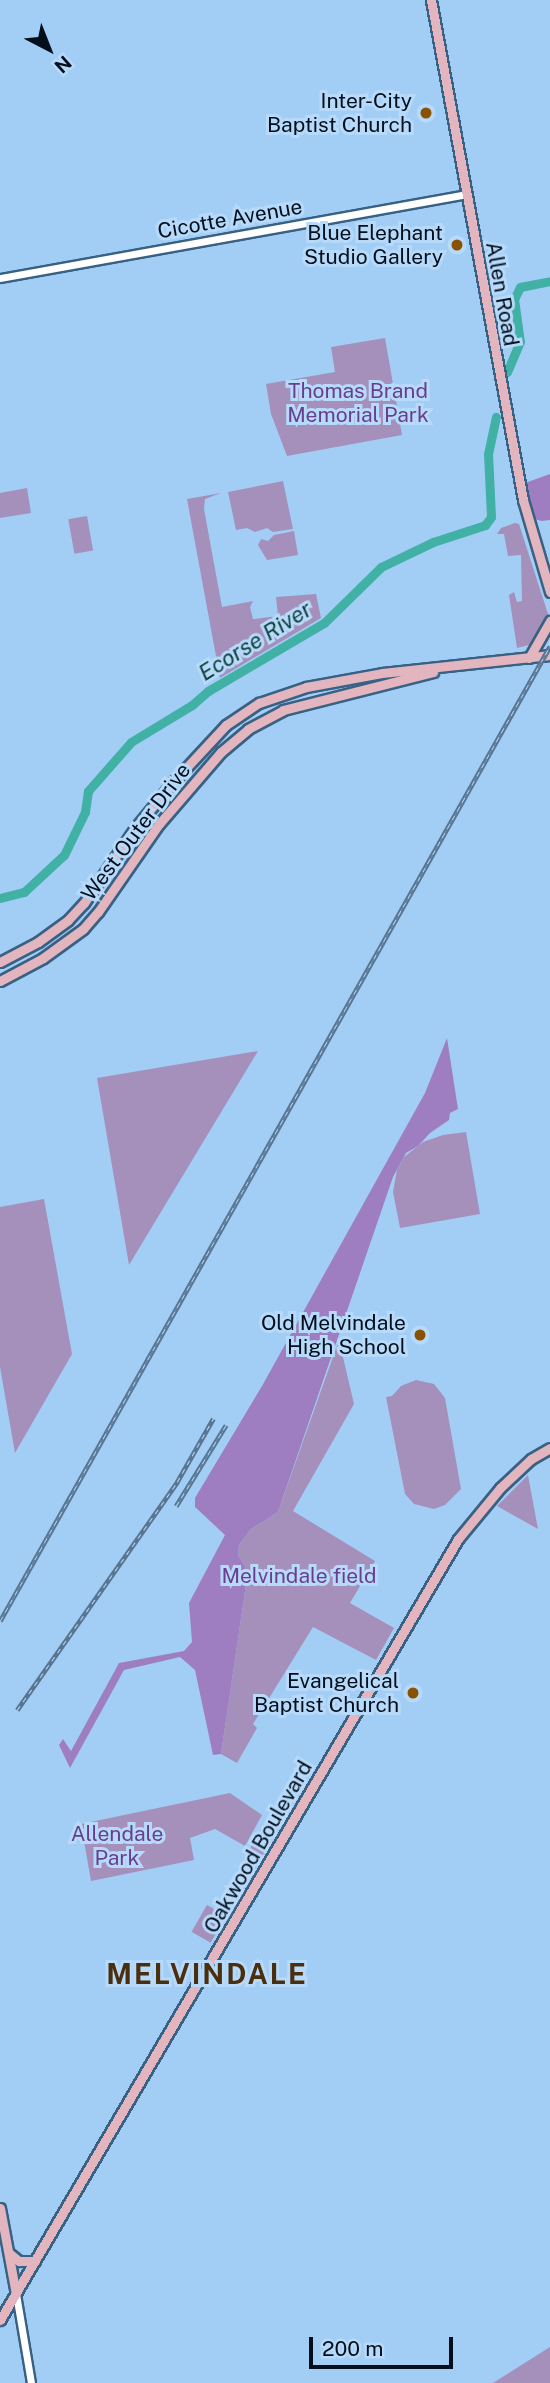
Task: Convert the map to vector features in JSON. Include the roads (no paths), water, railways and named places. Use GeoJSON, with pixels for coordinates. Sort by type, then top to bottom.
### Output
{"type":"FeatureCollection","features":[{"type":"Feature","properties":{"kind":"main road","name":"Allen Road"},"geometry":{"type":"LineString","coordinates":[[430,0],[523,500],[550,592]]}},
{"type":"Feature","properties":{"kind":"main road"},"geometry":{"type":"LineString","coordinates":[[529,658],[550,621]]}},
{"type":"Feature","properties":{"kind":"main road"},"geometry":{"type":"LineString","coordinates":[[445,668],[550,655]]}},
{"type":"Feature","properties":{"kind":"main road","name":"West Outer Drive"},"geometry":{"type":"LineString","coordinates":[[0,962],[53,933],[78,910],[157,800],[214,737],[242,713],[267,699],[306,687],[382,673],[445,668]]}},
{"type":"Feature","properties":{"kind":"main road","name":"West Outer Drive"},"geometry":{"type":"LineString","coordinates":[[0,981],[43,958],[83,929],[98,912],[159,824],[221,752],[247,729],[283,710],[445,668]]}},
{"type":"Feature","properties":{"kind":"main road","name":"Oakwood Boulevard"},"geometry":{"type":"LineString","coordinates":[[0,2320],[454,1545],[500,1488],[531,1459],[550,1448]]}},
{"type":"Feature","properties":{"kind":"main road"},"geometry":{"type":"LineString","coordinates":[[0,2208],[16,2294]]}},
{"type":"Feature","properties":{"kind":"main road"},"geometry":{"type":"LineString","coordinates":[[7,2251],[19,2261],[35,2261]]}},
{"type":"Feature","properties":{"kind":"street","name":"Cicotte Avenue"},"geometry":{"type":"LineString","coordinates":[[0,278],[466,194]]}},
{"type":"Feature","properties":{"kind":"street"},"geometry":{"type":"LineString","coordinates":[[16,2294],[31,2383]]}},
{"type":"Feature","properties":{"kind":"waterway","name":"Ecorse River"},"geometry":{"type":"LineString","coordinates":[[507,372],[520,342],[514,299],[520,287],[550,281]]}},
{"type":"Feature","properties":{"kind":"waterway","name":"Ecorse River"},"geometry":{"type":"LineString","coordinates":[[0,898],[24,892],[64,855],[85,812],[88,791],[131,742],[192,705],[208,691],[324,623],[381,567],[433,542],[485,525],[491,517],[488,454],[496,417]]}},
{"type":"Feature","properties":{"kind":"railway"},"geometry":{"type":"LineString","coordinates":[[0,1621],[550,646]]}},
{"type":"Feature","properties":{"kind":"railway"},"geometry":{"type":"LineString","coordinates":[[17,1710],[177,1482],[213,1419]]}},
{"type":"Feature","properties":{"kind":"railway"},"geometry":{"type":"LineString","coordinates":[[176,1506],[226,1425]]}},
{"type":"Feature","properties":{"kind":"place","name":"Inter-City Baptist Church"},"geometry":{"type":"Point","coordinates":[426,113]}},
{"type":"Feature","properties":{"kind":"place","name":"Blue Elephant Studio Gallery"},"geometry":{"type":"Point","coordinates":[457,245]}},
{"type":"Feature","properties":{"kind":"place","name":"Old Melvindale High School"},"geometry":{"type":"Point","coordinates":[420,1335]}},
{"type":"Feature","properties":{"kind":"place","name":"Evangelical Baptist Church"},"geometry":{"type":"Point","coordinates":[413,1693]}},
{"type":"Feature","properties":{"kind":"district","name":"MELVINDALE"},"geometry":{"type":"Point","coordinates":[207,1974]}},
{"type":"Feature","properties":{"kind":"park label","name":"Thomas Brand Memorial Park"},"geometry":{"type":"Point","coordinates":[358,403]}},
{"type":"Feature","properties":{"kind":"park label","name":"Melvindale field"},"geometry":{"type":"Point","coordinates":[299,1576]}},
{"type":"Feature","properties":{"kind":"park label","name":"Allendale Park"},"geometry":{"type":"Point","coordinates":[117,1846]}}]}
